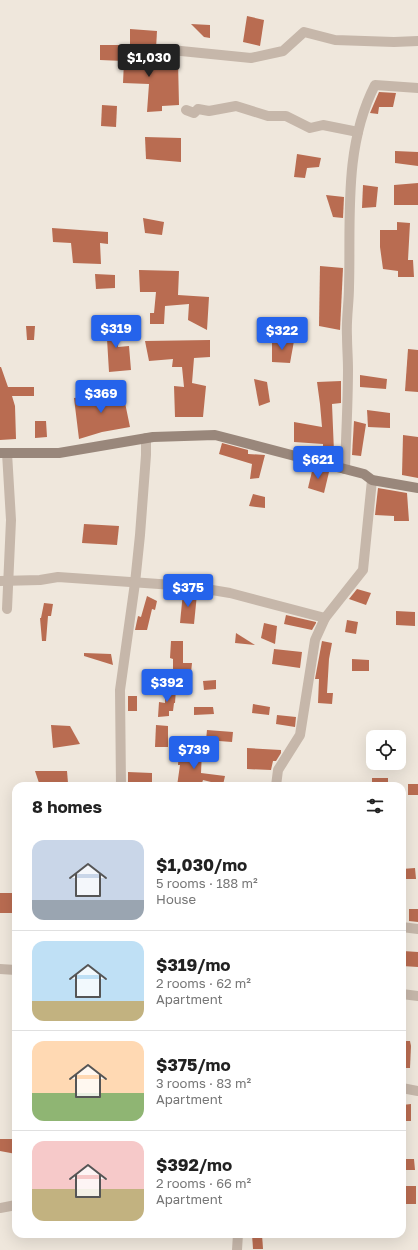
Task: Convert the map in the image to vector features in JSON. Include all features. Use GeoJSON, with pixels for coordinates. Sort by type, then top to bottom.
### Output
{"type":"FeatureCollection","features":[{"type":"Feature","properties":{"kind":"street"},"geometry":{"type":"LineString","coordinates":[[138,62],[171,50],[251,58],[283,51],[304,32],[336,40],[418,42]]}},
{"type":"Feature","properties":{"kind":"street"},"geometry":{"type":"LineString","coordinates":[[345,469],[348,370],[346,335],[353,157],[366,101],[375,85],[418,88]]}},
{"type":"Feature","properties":{"kind":"street"},"geometry":{"type":"LineString","coordinates":[[186,110],[194,113],[198,109],[209,111],[236,106],[268,116],[286,116],[310,128],[323,125],[358,132]]}},
{"type":"Feature","properties":{"kind":"street"},"geometry":{"type":"LineString","coordinates":[[7,609],[4,581],[11,520],[3,453],[59,452],[146,438],[215,435],[364,474],[372,480],[418,488]]}},
{"type":"Feature","properties":{"kind":"street"},"geometry":{"type":"LineString","coordinates":[[121,782],[120,690],[135,583],[141,527],[146,438]]}},
{"type":"Feature","properties":{"kind":"street"},"geometry":{"type":"LineString","coordinates":[[276,782],[278,770],[300,735],[315,640],[325,618],[363,570],[372,480]]}},
{"type":"Feature","properties":{"kind":"street"},"geometry":{"type":"LineString","coordinates":[[4,581],[40,580],[58,577],[188,586],[230,593],[325,618]]}},
{"type":"Feature","properties":{"kind":"street"},"geometry":{"type":"LineString","coordinates":[[406,928],[418,929]]}},
{"type":"Feature","properties":{"kind":"street"},"geometry":{"type":"LineString","coordinates":[[0,969],[12,970]]}},
{"type":"Feature","properties":{"kind":"street"},"geometry":{"type":"LineString","coordinates":[[406,994],[418,996]]}},
{"type":"Feature","properties":{"kind":"street"},"geometry":{"type":"LineString","coordinates":[[406,1089],[418,1091]]}},
{"type":"Feature","properties":{"kind":"street"},"geometry":{"type":"LineString","coordinates":[[0,1208],[12,1206]]}},
{"type":"Feature","properties":{"kind":"street"},"geometry":{"type":"LineString","coordinates":[[237,1250],[238,1238]]}},
{"type":"Feature","properties":{"kind":"building"},"geometry":{"type":"Polygon","coordinates":[[[247,16],[264,20],[260,46],[243,42],[247,16]]]}},
{"type":"Feature","properties":{"kind":"building"},"geometry":{"type":"Polygon","coordinates":[[[191,24],[210,25],[210,38],[204,37],[191,24]]]}},
{"type":"Feature","properties":{"kind":"building"},"geometry":{"type":"Polygon","coordinates":[[[130,29],[157,31],[156,49],[146,52],[130,52],[130,29]]]}},
{"type":"Feature","properties":{"kind":"building"},"geometry":{"type":"Polygon","coordinates":[[[100,45],[122,45],[130,67],[157,68],[157,62],[164,59],[178,61],[179,105],[162,106],[162,111],[147,112],[149,84],[123,83],[124,61],[100,60],[100,45]]]}},
{"type":"Feature","properties":{"kind":"building"},"geometry":{"type":"Polygon","coordinates":[[[379,92],[396,93],[393,107],[379,107],[378,114],[370,113],[379,92]]]}},
{"type":"Feature","properties":{"kind":"building"},"geometry":{"type":"Polygon","coordinates":[[[102,105],[117,106],[116,127],[101,126],[102,105]]]}},
{"type":"Feature","properties":{"kind":"building"},"geometry":{"type":"Polygon","coordinates":[[[145,137],[181,138],[181,162],[146,159],[145,137]]]}},
{"type":"Feature","properties":{"kind":"building"},"geometry":{"type":"Polygon","coordinates":[[[395,151],[418,152],[418,166],[395,163],[395,151]]]}},
{"type":"Feature","properties":{"kind":"building"},"geometry":{"type":"Polygon","coordinates":[[[297,154],[321,158],[319,167],[307,168],[305,178],[294,177],[297,154]]]}},
{"type":"Feature","properties":{"kind":"building"},"geometry":{"type":"Polygon","coordinates":[[[418,183],[418,205],[394,205],[394,185],[418,183]]]}},
{"type":"Feature","properties":{"kind":"building"},"geometry":{"type":"Polygon","coordinates":[[[363,185],[378,187],[376,207],[362,208],[363,185]]]}},
{"type":"Feature","properties":{"kind":"building"},"geometry":{"type":"Polygon","coordinates":[[[326,195],[344,197],[343,218],[333,217],[326,195]]]}},
{"type":"Feature","properties":{"kind":"building"},"geometry":{"type":"Polygon","coordinates":[[[143,218],[164,222],[162,235],[145,233],[143,218]]]}},
{"type":"Feature","properties":{"kind":"building"},"geometry":{"type":"Polygon","coordinates":[[[397,222],[410,223],[408,260],[413,260],[414,277],[398,277],[398,271],[383,269],[380,247],[380,230],[397,230],[397,222]]]}},
{"type":"Feature","properties":{"kind":"building"},"geometry":{"type":"Polygon","coordinates":[[[52,228],[108,232],[108,244],[100,243],[101,264],[73,263],[71,243],[53,242],[52,228]]]}},
{"type":"Feature","properties":{"kind":"building"},"geometry":{"type":"Polygon","coordinates":[[[320,266],[343,268],[340,330],[319,326],[320,266]]]}},
{"type":"Feature","properties":{"kind":"building"},"geometry":{"type":"Polygon","coordinates":[[[139,270],[179,271],[178,295],[209,297],[207,330],[188,320],[189,304],[165,306],[164,324],[150,324],[150,313],[154,313],[156,292],[140,292],[139,270]]]}},
{"type":"Feature","properties":{"kind":"building"},"geometry":{"type":"Polygon","coordinates":[[[95,274],[115,275],[115,288],[96,289],[95,274]]]}},
{"type":"Feature","properties":{"kind":"building"},"geometry":{"type":"Polygon","coordinates":[[[101,323],[119,323],[118,347],[129,346],[131,370],[109,372],[107,339],[102,340],[101,323]]]}},
{"type":"Feature","properties":{"kind":"building"},"geometry":{"type":"Polygon","coordinates":[[[26,326],[35,326],[34,340],[27,340],[26,326]]]}},
{"type":"Feature","properties":{"kind":"building"},"geometry":{"type":"Polygon","coordinates":[[[210,340],[210,357],[194,358],[192,383],[206,386],[203,417],[175,417],[174,386],[184,387],[182,367],[172,367],[173,359],[149,361],[145,341],[210,340]]]}},
{"type":"Feature","properties":{"kind":"building"},"geometry":{"type":"Polygon","coordinates":[[[272,340],[294,341],[290,363],[272,362],[272,340]]]}},
{"type":"Feature","properties":{"kind":"building"},"geometry":{"type":"Polygon","coordinates":[[[408,349],[418,350],[418,392],[405,391],[408,349]]]}},
{"type":"Feature","properties":{"kind":"building"},"geometry":{"type":"Polygon","coordinates":[[[0,367],[8,387],[34,387],[34,396],[12,396],[15,406],[16,439],[0,440],[0,367]]]}},
{"type":"Feature","properties":{"kind":"building"},"geometry":{"type":"Polygon","coordinates":[[[360,375],[387,379],[386,389],[360,387],[360,375]]]}},
{"type":"Feature","properties":{"kind":"building"},"geometry":{"type":"Polygon","coordinates":[[[254,379],[267,382],[270,402],[259,406],[254,379]]]}},
{"type":"Feature","properties":{"kind":"building"},"geometry":{"type":"Polygon","coordinates":[[[341,381],[341,403],[332,404],[334,452],[323,450],[323,444],[294,442],[294,422],[322,427],[317,382],[341,381]]]}},
{"type":"Feature","properties":{"kind":"building"},"geometry":{"type":"Polygon","coordinates":[[[123,393],[130,427],[102,432],[79,439],[74,398],[91,396],[92,398],[123,393]]]}},
{"type":"Feature","properties":{"kind":"building"},"geometry":{"type":"Polygon","coordinates":[[[367,410],[390,413],[390,428],[368,427],[367,410]]]}},
{"type":"Feature","properties":{"kind":"building"},"geometry":{"type":"Polygon","coordinates":[[[35,421],[46,421],[47,437],[35,438],[35,421]]]}},
{"type":"Feature","properties":{"kind":"building"},"geometry":{"type":"Polygon","coordinates":[[[354,421],[366,424],[361,456],[352,455],[354,421]]]}},
{"type":"Feature","properties":{"kind":"building"},"geometry":{"type":"Polygon","coordinates":[[[403,435],[418,437],[418,478],[402,475],[403,435]]]}},
{"type":"Feature","properties":{"kind":"building"},"geometry":{"type":"Polygon","coordinates":[[[222,443],[248,450],[248,454],[265,455],[259,478],[250,479],[252,464],[219,454],[222,443]]]}},
{"type":"Feature","properties":{"kind":"building"},"geometry":{"type":"Polygon","coordinates":[[[313,467],[329,472],[324,493],[308,488],[313,467]]]}},
{"type":"Feature","properties":{"kind":"building"},"geometry":{"type":"Polygon","coordinates":[[[378,488],[407,493],[409,521],[394,521],[394,516],[375,515],[378,488]]]}},
{"type":"Feature","properties":{"kind":"building"},"geometry":{"type":"Polygon","coordinates":[[[253,494],[265,497],[265,508],[249,506],[253,494]]]}},
{"type":"Feature","properties":{"kind":"building"},"geometry":{"type":"Polygon","coordinates":[[[84,524],[119,526],[117,545],[82,543],[84,524]]]}},
{"type":"Feature","properties":{"kind":"building"},"geometry":{"type":"Polygon","coordinates":[[[357,589],[371,593],[366,605],[349,599],[357,589]]]}},
{"type":"Feature","properties":{"kind":"building"},"geometry":{"type":"Polygon","coordinates":[[[183,592],[197,594],[194,624],[180,623],[183,592]]]}},
{"type":"Feature","properties":{"kind":"building"},"geometry":{"type":"Polygon","coordinates":[[[147,596],[157,601],[155,610],[152,609],[147,630],[135,630],[138,616],[141,617],[147,596]]]}},
{"type":"Feature","properties":{"kind":"building"},"geometry":{"type":"Polygon","coordinates":[[[44,603],[53,604],[51,616],[48,616],[46,641],[42,641],[40,618],[44,603]]]}},
{"type":"Feature","properties":{"kind":"building"},"geometry":{"type":"Polygon","coordinates":[[[396,611],[415,612],[415,626],[396,625],[396,611]]]}},
{"type":"Feature","properties":{"kind":"building"},"geometry":{"type":"Polygon","coordinates":[[[286,615],[316,623],[312,630],[284,624],[286,615]]]}},
{"type":"Feature","properties":{"kind":"building"},"geometry":{"type":"Polygon","coordinates":[[[347,620],[358,622],[356,634],[345,632],[347,620]]]}},
{"type":"Feature","properties":{"kind":"building"},"geometry":{"type":"Polygon","coordinates":[[[264,623],[277,626],[275,644],[261,638],[264,623]]]}},
{"type":"Feature","properties":{"kind":"building"},"geometry":{"type":"Polygon","coordinates":[[[236,633],[255,645],[235,643],[236,633]]]}},
{"type":"Feature","properties":{"kind":"building"},"geometry":{"type":"Polygon","coordinates":[[[171,641],[183,641],[183,663],[192,663],[191,673],[173,672],[173,659],[170,658],[171,641]]]}},
{"type":"Feature","properties":{"kind":"building"},"geometry":{"type":"Polygon","coordinates":[[[322,641],[332,643],[329,659],[327,693],[333,693],[332,704],[318,703],[319,679],[315,679],[322,641]]]}},
{"type":"Feature","properties":{"kind":"building"},"geometry":{"type":"Polygon","coordinates":[[[274,649],[302,652],[300,668],[272,664],[274,649]]]}},
{"type":"Feature","properties":{"kind":"building"},"geometry":{"type":"Polygon","coordinates":[[[84,653],[111,654],[113,665],[84,656],[84,653]]]}},
{"type":"Feature","properties":{"kind":"building"},"geometry":{"type":"Polygon","coordinates":[[[352,659],[369,660],[369,671],[352,671],[352,659]]]}},
{"type":"Feature","properties":{"kind":"building"},"geometry":{"type":"Polygon","coordinates":[[[216,680],[216,689],[204,690],[203,681],[216,680]]]}},
{"type":"Feature","properties":{"kind":"building"},"geometry":{"type":"Polygon","coordinates":[[[165,688],[176,689],[175,703],[173,711],[169,711],[169,716],[158,717],[159,702],[165,703],[165,688]]]}},
{"type":"Feature","properties":{"kind":"building"},"geometry":{"type":"Polygon","coordinates":[[[128,696],[137,696],[137,711],[128,711],[128,696]]]}},
{"type":"Feature","properties":{"kind":"building"},"geometry":{"type":"Polygon","coordinates":[[[253,704],[270,707],[269,715],[252,713],[253,704]]]}},
{"type":"Feature","properties":{"kind":"building"},"geometry":{"type":"Polygon","coordinates":[[[194,707],[213,707],[214,714],[194,715],[194,707]]]}},
{"type":"Feature","properties":{"kind":"building"},"geometry":{"type":"Polygon","coordinates":[[[277,715],[296,717],[295,727],[276,724],[277,715]]]}},
{"type":"Feature","properties":{"kind":"building"},"geometry":{"type":"Polygon","coordinates":[[[51,725],[70,726],[80,744],[53,748],[51,725]]]}},
{"type":"Feature","properties":{"kind":"building"},"geometry":{"type":"Polygon","coordinates":[[[156,725],[168,726],[168,747],[155,747],[156,725]]]}},
{"type":"Feature","properties":{"kind":"building"},"geometry":{"type":"Polygon","coordinates":[[[207,730],[233,732],[232,742],[206,740],[207,730]]]}},
{"type":"Feature","properties":{"kind":"building"},"geometry":{"type":"Polygon","coordinates":[[[247,748],[281,750],[281,753],[276,761],[273,761],[271,770],[247,769],[247,748]]]}},
{"type":"Feature","properties":{"kind":"building"},"geometry":{"type":"Polygon","coordinates":[[[179,749],[202,751],[201,773],[225,776],[224,782],[211,782],[203,780],[202,782],[178,782],[180,765],[178,765],[179,749]]]}},
{"type":"Feature","properties":{"kind":"building"},"geometry":{"type":"Polygon","coordinates":[[[35,771],[67,771],[68,782],[39,782],[35,771]]]}},
{"type":"Feature","properties":{"kind":"building"},"geometry":{"type":"Polygon","coordinates":[[[128,772],[152,773],[152,782],[128,782],[128,772]]]}},
{"type":"Feature","properties":{"kind":"building"},"geometry":{"type":"Polygon","coordinates":[[[372,778],[388,778],[388,782],[372,782],[372,778]]]}},
{"type":"Feature","properties":{"kind":"building"},"geometry":{"type":"Polygon","coordinates":[[[408,784],[418,784],[418,795],[408,795],[408,784]]]}},
{"type":"Feature","properties":{"kind":"building"},"geometry":{"type":"Polygon","coordinates":[[[415,868],[416,879],[406,879],[406,869],[415,868]]]}},
{"type":"Feature","properties":{"kind":"building"},"geometry":{"type":"Polygon","coordinates":[[[0,893],[12,893],[12,913],[0,913],[0,893]]]}},
{"type":"Feature","properties":{"kind":"building"},"geometry":{"type":"Polygon","coordinates":[[[409,909],[418,909],[418,922],[409,921],[409,909]]]}},
{"type":"Feature","properties":{"kind":"building"},"geometry":{"type":"Polygon","coordinates":[[[406,951],[418,952],[418,967],[406,966],[406,951]]]}},
{"type":"Feature","properties":{"kind":"building"},"geometry":{"type":"Polygon","coordinates":[[[406,1041],[410,1041],[411,1046],[410,1068],[406,1068],[406,1041]]]}},
{"type":"Feature","properties":{"kind":"building"},"geometry":{"type":"Polygon","coordinates":[[[411,1104],[411,1121],[406,1121],[406,1105],[411,1104]]]}},
{"type":"Feature","properties":{"kind":"building"},"geometry":{"type":"Polygon","coordinates":[[[0,1139],[12,1139],[12,1153],[0,1151],[0,1139]]]}},
{"type":"Feature","properties":{"kind":"building"},"geometry":{"type":"Polygon","coordinates":[[[406,1159],[414,1159],[415,1170],[406,1170],[406,1159]]]}},
{"type":"Feature","properties":{"kind":"building"},"geometry":{"type":"Polygon","coordinates":[[[406,1186],[416,1186],[416,1204],[406,1204],[406,1186]]]}},
{"type":"Feature","properties":{"kind":"building"},"geometry":{"type":"Polygon","coordinates":[[[252,1238],[262,1238],[263,1249],[253,1249],[252,1238]]]}}]}
